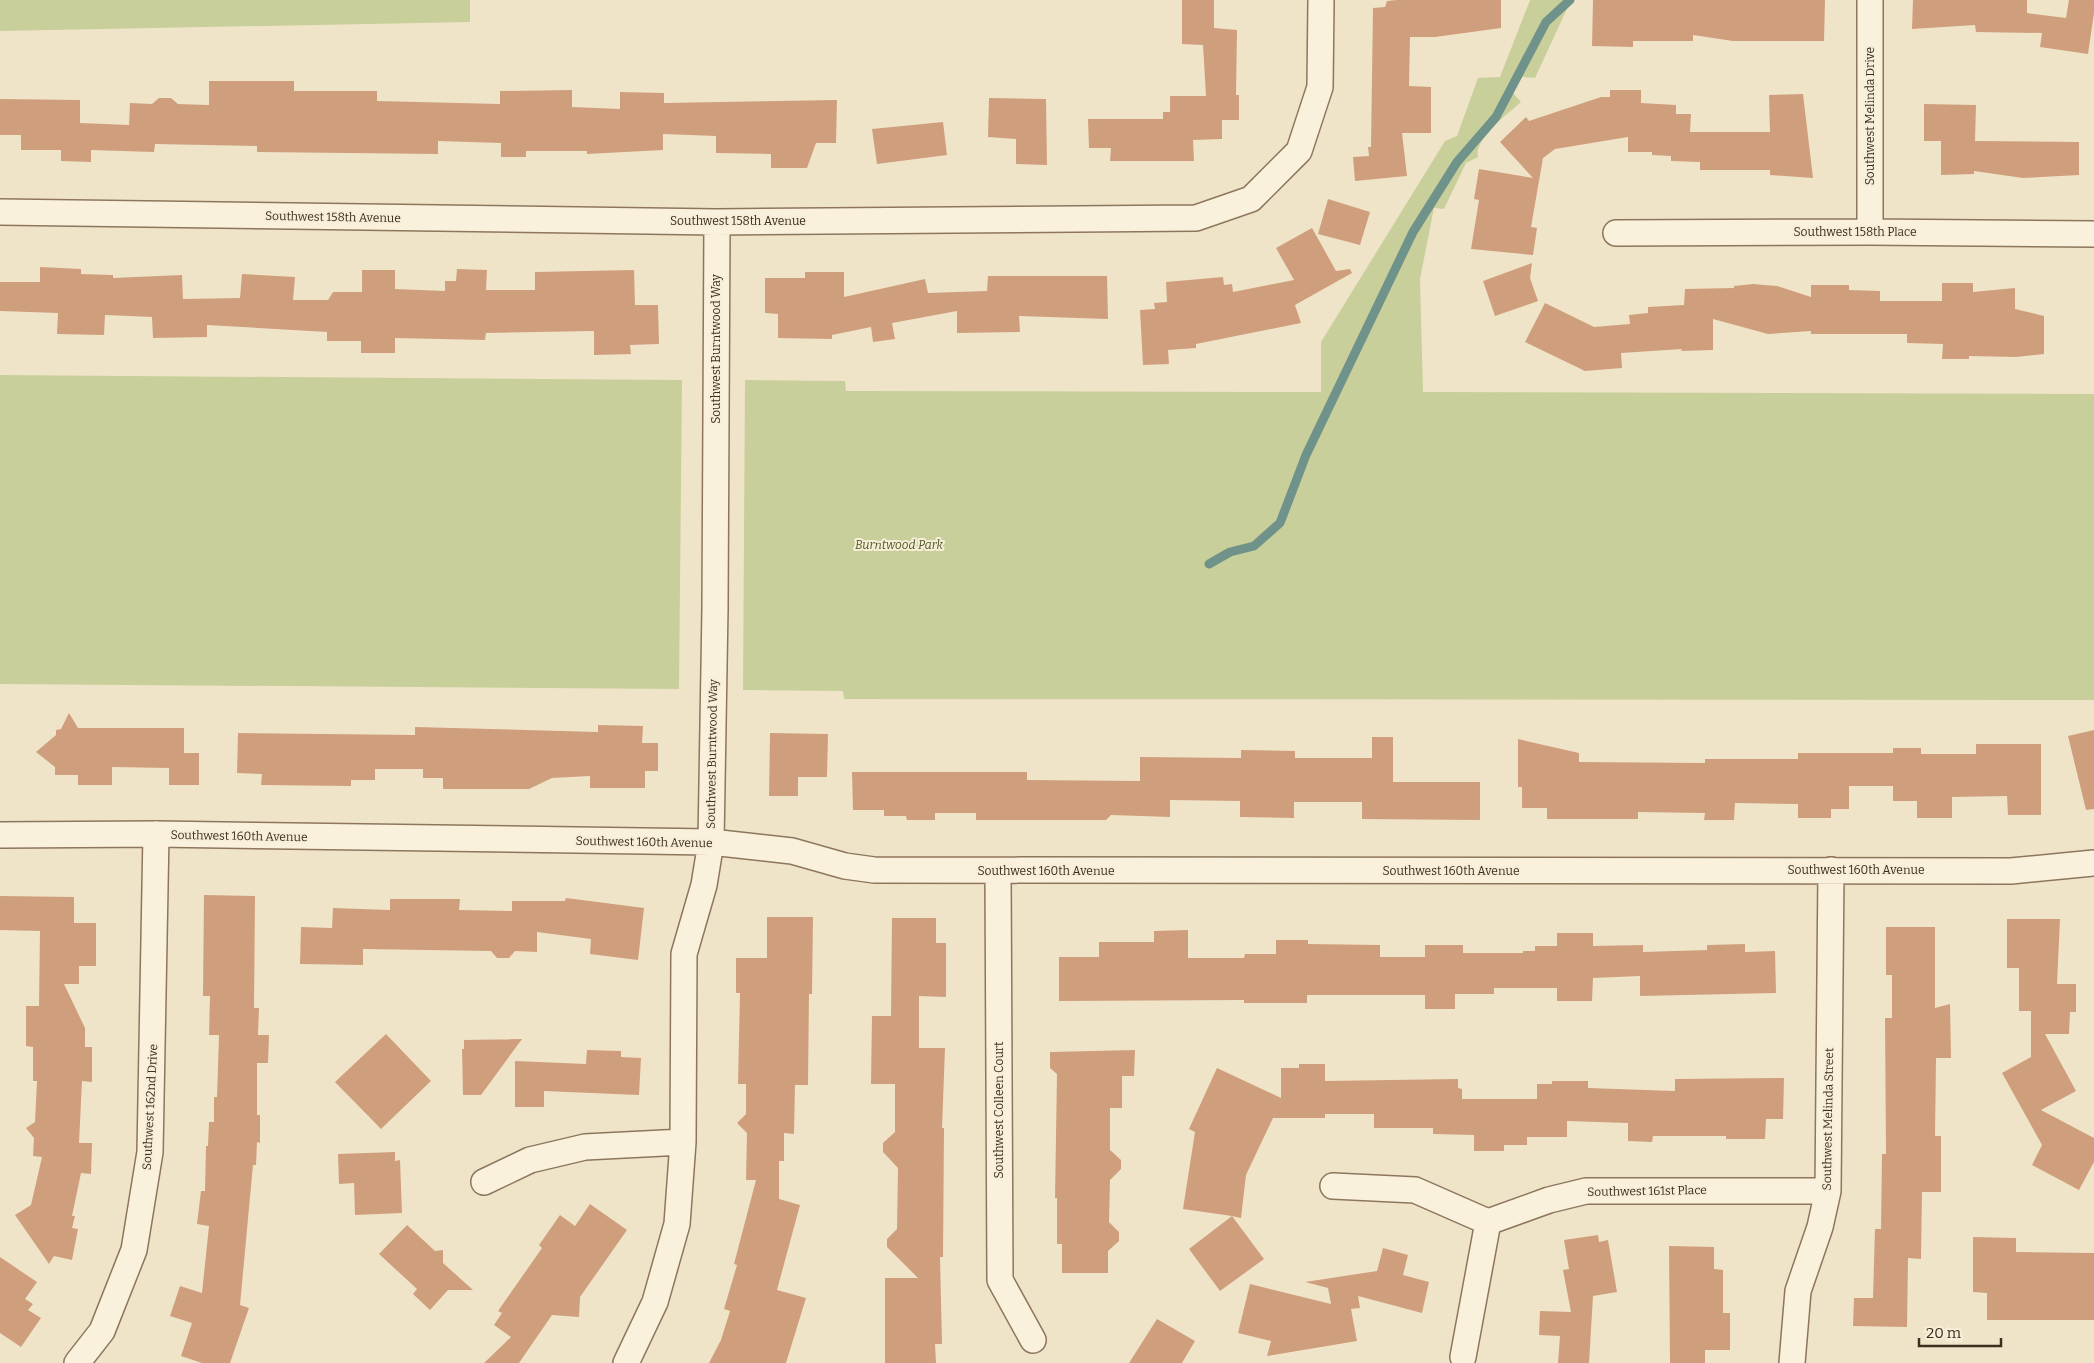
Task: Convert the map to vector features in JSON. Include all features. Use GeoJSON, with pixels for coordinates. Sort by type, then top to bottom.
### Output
{"type":"FeatureCollection","features":[{"type":"Feature","properties":{"kind":"street","name":"Southwest 158th Avenue"},"geometry":{"type":"LineString","coordinates":[[0,212],[717,222],[1196,218],[1251,199],[1299,151],[1320,87],[1321,0]]}},
{"type":"Feature","properties":{"kind":"street","name":"Southwest Melinda Drive"},"geometry":{"type":"LineString","coordinates":[[1870,0],[1870,232]]}},
{"type":"Feature","properties":{"kind":"street","name":"Southwest Burntwood Way"},"geometry":{"type":"LineString","coordinates":[[626,1363],[655,1302],[677,1224],[683,1142],[684,954],[704,885],[711,842],[715,598],[717,222]]}},
{"type":"Feature","properties":{"kind":"street","name":"Southwest 158th Place"},"geometry":{"type":"LineString","coordinates":[[1616,232],[2094,234]]}},
{"type":"Feature","properties":{"kind":"street","name":"Southwest 160th Avenue"},"geometry":{"type":"LineString","coordinates":[[0,836],[156,834],[711,842],[792,851],[845,866],[874,870],[2011,871],[2094,863]]}},
{"type":"Feature","properties":{"kind":"street","name":"Southwest 162nd Drive"},"geometry":{"type":"LineString","coordinates":[[77,1363],[102,1331],[134,1250],[150,1152],[156,834]]}},
{"type":"Feature","properties":{"kind":"street","name":"Southwest Melinda Street"},"geometry":{"type":"LineString","coordinates":[[1792,1363],[1798,1291],[1820,1226],[1828,1190],[1831,870]]}},
{"type":"Feature","properties":{"kind":"street","name":"Southwest Colleen Court"},"geometry":{"type":"LineString","coordinates":[[998,871],[1000,1280],[1033,1340]]}},
{"type":"Feature","properties":{"kind":"street"},"geometry":{"type":"LineString","coordinates":[[484,1182],[530,1160],[585,1147],[683,1142]]}},
{"type":"Feature","properties":{"kind":"street"},"geometry":{"type":"LineString","coordinates":[[1334,1186],[1415,1190],[1488,1222],[1464,1357]]}},
{"type":"Feature","properties":{"kind":"street","name":"Southwest 161st Place"},"geometry":{"type":"LineString","coordinates":[[1488,1222],[1549,1200],[1586,1191],[1828,1190]]}},
{"type":"Feature","properties":{"kind":"green space"},"geometry":{"type":"Polygon","coordinates":[[[0,0],[470,0],[470,22],[0,31],[0,0]]]}},
{"type":"Feature","properties":{"kind":"green space","name":"Burntwood Park"},"geometry":{"type":"Polygon","coordinates":[[[1530,0],[1571,0],[1535,78],[1522,77],[1512,92],[1521,102],[1486,134],[1478,150],[1478,157],[1466,163],[1444,209],[1434,208],[1420,279],[1423,392],[2094,394],[2094,700],[844,699],[843,691],[743,690],[745,380],[845,381],[846,391],[1321,392],[1321,342],[1445,141],[1457,136],[1478,78],[1500,77],[1530,0]]]}},
{"type":"Feature","properties":{"kind":"green space"},"geometry":{"type":"Polygon","coordinates":[[[0,375],[682,380],[679,689],[0,684],[0,375]]]}},
{"type":"Feature","properties":{"kind":"building"},"geometry":{"type":"Polygon","coordinates":[[[1182,0],[1214,0],[1214,28],[1237,30],[1236,95],[1239,95],[1239,120],[1222,120],[1222,139],[1193,140],[1194,161],[1110,161],[1111,148],[1089,148],[1088,119],[1163,119],[1163,112],[1170,112],[1170,96],[1206,96],[1203,45],[1182,44],[1182,0]]]}},
{"type":"Feature","properties":{"kind":"building"},"geometry":{"type":"Polygon","coordinates":[[[1501,0],[1501,28],[1435,37],[1410,37],[1409,86],[1431,87],[1431,133],[1402,133],[1407,176],[1355,181],[1353,157],[1369,156],[1368,147],[1371,147],[1373,8],[1385,7],[1387,1],[1501,0]]]}},
{"type":"Feature","properties":{"kind":"building"},"geometry":{"type":"Polygon","coordinates":[[[1593,0],[1825,0],[1824,41],[1733,41],[1693,35],[1693,41],[1633,41],[1633,47],[1592,46],[1593,0]]]}},
{"type":"Feature","properties":{"kind":"building"},"geometry":{"type":"Polygon","coordinates":[[[1913,0],[2027,0],[2027,13],[2066,18],[2069,0],[2094,0],[2088,54],[2040,47],[2042,33],[1976,32],[1975,25],[1912,29],[1913,0]]]}},
{"type":"Feature","properties":{"kind":"building"},"geometry":{"type":"Polygon","coordinates":[[[209,81],[294,81],[294,91],[377,91],[377,101],[500,104],[500,91],[572,90],[572,107],[620,109],[620,92],[664,93],[664,103],[837,100],[836,143],[816,143],[807,168],[771,168],[771,154],[716,153],[716,136],[663,134],[663,150],[587,154],[587,151],[526,151],[526,157],[501,157],[501,143],[438,141],[438,154],[257,152],[257,146],[155,144],[154,152],[91,150],[91,162],[61,161],[61,150],[21,150],[21,135],[0,135],[0,99],[80,100],[80,123],[129,125],[130,103],[152,104],[159,98],[171,98],[178,104],[209,105],[209,81]]]}},
{"type":"Feature","properties":{"kind":"building"},"geometry":{"type":"Polygon","coordinates":[[[1610,90],[1641,90],[1641,103],[1676,105],[1676,114],[1691,114],[1690,132],[1770,132],[1769,95],[1803,94],[1813,178],[1770,175],[1770,170],[1700,170],[1700,162],[1671,161],[1671,156],[1652,155],[1652,152],[1628,152],[1628,137],[1555,149],[1543,158],[1531,227],[1537,228],[1533,255],[1471,249],[1479,200],[1474,199],[1479,169],[1533,178],[1500,142],[1526,117],[1529,121],[1601,97],[1610,97],[1610,90]]]}},
{"type":"Feature","properties":{"kind":"building"},"geometry":{"type":"Polygon","coordinates":[[[989,98],[1046,99],[1047,165],[1016,164],[1016,139],[988,137],[989,98]]]}},
{"type":"Feature","properties":{"kind":"building"},"geometry":{"type":"Polygon","coordinates":[[[1924,104],[1976,105],[1975,141],[2079,142],[2079,175],[2023,178],[1974,171],[1974,174],[1941,175],[1941,141],[1924,141],[1924,104]]]}},
{"type":"Feature","properties":{"kind":"building"},"geometry":{"type":"Polygon","coordinates":[[[943,122],[947,155],[877,164],[872,129],[943,122]]]}},
{"type":"Feature","properties":{"kind":"building"},"geometry":{"type":"Polygon","coordinates":[[[1328,199],[1370,212],[1360,245],[1318,234],[1328,199]]]}},
{"type":"Feature","properties":{"kind":"building"},"geometry":{"type":"Polygon","coordinates":[[[1312,228],[1336,271],[1350,269],[1352,273],[1295,305],[1301,323],[1196,344],[1196,348],[1168,350],[1169,364],[1143,365],[1140,310],[1155,309],[1154,303],[1167,302],[1166,282],[1223,277],[1224,285],[1232,284],[1233,292],[1294,280],[1276,248],[1312,228]]]}},
{"type":"Feature","properties":{"kind":"building"},"geometry":{"type":"Polygon","coordinates":[[[1532,263],[1530,278],[1538,301],[1495,316],[1483,281],[1532,263]]]}},
{"type":"Feature","properties":{"kind":"building"},"geometry":{"type":"Polygon","coordinates":[[[40,267],[81,269],[81,274],[113,275],[113,278],[182,275],[183,299],[240,298],[242,274],[295,277],[293,300],[328,300],[333,292],[362,292],[362,270],[395,270],[395,289],[445,291],[445,281],[456,281],[457,269],[487,270],[486,290],[535,290],[535,272],[634,270],[635,305],[658,305],[659,344],[630,345],[631,354],[594,355],[594,331],[486,333],[485,340],[395,338],[395,353],[361,353],[361,341],[327,341],[327,332],[207,325],[207,337],[153,338],[152,317],[105,315],[104,335],[57,334],[58,313],[0,311],[0,282],[40,282],[40,267]]]}},
{"type":"Feature","properties":{"kind":"building"},"geometry":{"type":"Polygon","coordinates":[[[805,272],[844,272],[844,297],[925,279],[928,293],[987,291],[988,276],[1107,276],[1108,319],[1019,316],[1020,332],[957,333],[957,311],[892,323],[895,339],[873,342],[871,327],[832,335],[832,339],[778,338],[778,314],[765,313],[765,278],[805,278],[805,272]]]}},
{"type":"Feature","properties":{"kind":"building"},"geometry":{"type":"Polygon","coordinates":[[[1942,283],[1973,283],[1973,292],[2015,288],[2015,309],[2044,316],[2044,354],[2016,357],[1969,356],[1969,359],[1942,359],[1943,344],[1907,343],[1907,334],[1811,334],[1811,331],[1768,334],[1713,319],[1713,350],[1681,351],[1682,349],[1621,353],[1622,368],[1585,371],[1525,342],[1545,303],[1594,327],[1630,324],[1629,315],[1648,313],[1648,307],[1684,305],[1685,289],[1734,288],[1734,286],[1753,284],[1777,286],[1811,297],[1811,285],[1849,285],[1849,290],[1880,291],[1880,301],[1942,301],[1942,283]]]}},
{"type":"Feature","properties":{"kind":"building"},"geometry":{"type":"Polygon","coordinates":[[[69,713],[78,728],[184,728],[184,753],[199,753],[199,785],[169,785],[169,768],[112,767],[112,785],[78,785],[78,775],[55,775],[55,767],[36,752],[56,735],[56,730],[61,729],[69,713]]]}},
{"type":"Feature","properties":{"kind":"building"},"geometry":{"type":"Polygon","coordinates":[[[598,725],[643,726],[642,743],[658,743],[658,771],[645,771],[645,788],[590,788],[590,776],[552,778],[529,789],[443,789],[443,778],[423,778],[423,769],[375,769],[375,780],[351,780],[351,786],[261,785],[262,774],[237,773],[238,733],[415,735],[415,727],[598,732],[598,725]]]}},
{"type":"Feature","properties":{"kind":"building"},"geometry":{"type":"Polygon","coordinates":[[[2094,730],[2094,809],[2086,810],[2068,736],[2094,730]]]}},
{"type":"Feature","properties":{"kind":"building"},"geometry":{"type":"Polygon","coordinates":[[[770,733],[828,734],[827,777],[798,777],[798,796],[769,796],[770,733]]]}},
{"type":"Feature","properties":{"kind":"building"},"geometry":{"type":"Polygon","coordinates":[[[1372,737],[1393,737],[1393,782],[1480,782],[1480,820],[1362,819],[1362,802],[1294,802],[1294,818],[1240,817],[1240,801],[1170,800],[1170,817],[1111,815],[1106,820],[976,820],[976,813],[935,813],[935,820],[907,820],[906,816],[884,816],[884,810],[853,810],[852,772],[1027,772],[1027,780],[1140,781],[1140,757],[1241,758],[1241,750],[1295,751],[1295,758],[1372,758],[1372,737]]]}},
{"type":"Feature","properties":{"kind":"building"},"geometry":{"type":"Polygon","coordinates":[[[1518,739],[1579,753],[1579,762],[1705,763],[1705,759],[1798,759],[1798,753],[1893,753],[1893,748],[1921,748],[1921,754],[1976,754],[1976,744],[2041,744],[2041,815],[2008,815],[2007,796],[1952,797],[1952,818],[1917,818],[1917,801],[1893,801],[1893,786],[1849,786],[1849,809],[1831,809],[1831,818],[1798,818],[1798,804],[1735,803],[1734,820],[1704,820],[1705,813],[1638,812],[1638,819],[1547,819],[1547,808],[1522,808],[1522,787],[1518,787],[1518,739]]]}},
{"type":"Feature","properties":{"kind":"building"},"geometry":{"type":"Polygon","coordinates":[[[204,895],[255,896],[254,1008],[259,1008],[258,1035],[269,1035],[268,1063],[257,1063],[257,1115],[260,1115],[260,1143],[257,1142],[256,1165],[253,1165],[240,1305],[249,1308],[230,1363],[202,1363],[181,1356],[192,1323],[170,1316],[180,1286],[202,1293],[209,1226],[197,1224],[201,1191],[205,1191],[206,1146],[208,1146],[209,1122],[214,1122],[214,1097],[217,1097],[219,1035],[209,1035],[210,996],[203,996],[204,895]]]}},
{"type":"Feature","properties":{"kind":"building"},"geometry":{"type":"Polygon","coordinates":[[[0,896],[74,897],[74,923],[96,923],[96,966],[79,966],[79,984],[64,984],[85,1028],[85,1047],[92,1047],[92,1082],[82,1081],[79,1143],[92,1143],[91,1174],[81,1173],[72,1216],[75,1216],[72,1228],[78,1229],[72,1260],[54,1256],[49,1264],[15,1215],[31,1205],[42,1157],[33,1156],[34,1138],[26,1128],[35,1122],[37,1081],[33,1081],[33,1047],[26,1046],[26,1006],[39,1006],[40,931],[0,930],[0,896]]]}},
{"type":"Feature","properties":{"kind":"building"},"geometry":{"type":"Polygon","coordinates":[[[566,898],[644,908],[638,960],[590,954],[591,939],[537,932],[537,952],[515,951],[509,958],[497,958],[491,951],[363,949],[363,965],[300,964],[301,927],[332,928],[333,908],[390,910],[390,899],[460,899],[459,910],[512,911],[512,901],[565,901],[566,898]]]}},
{"type":"Feature","properties":{"kind":"building"},"geometry":{"type":"Polygon","coordinates":[[[767,917],[813,917],[812,994],[809,994],[808,1085],[795,1085],[794,1134],[784,1133],[784,1161],[779,1161],[779,1199],[800,1205],[777,1290],[806,1298],[786,1363],[709,1363],[721,1340],[730,1311],[724,1309],[737,1265],[734,1264],[756,1180],[746,1180],[747,1133],[737,1123],[746,1114],[746,1084],[738,1084],[740,993],[736,993],[736,958],[767,958],[767,917]]]}},
{"type":"Feature","properties":{"kind":"building"},"geometry":{"type":"Polygon","coordinates":[[[892,918],[936,918],[936,943],[946,943],[946,997],[919,996],[919,1048],[945,1048],[942,1128],[944,1128],[943,1257],[940,1257],[942,1344],[935,1344],[936,1363],[885,1363],[885,1278],[918,1278],[887,1247],[887,1239],[897,1229],[898,1168],[883,1152],[883,1143],[895,1132],[895,1084],[871,1084],[872,1016],[891,1016],[892,918]]]}},
{"type":"Feature","properties":{"kind":"building"},"geometry":{"type":"Polygon","coordinates":[[[2007,919],[2060,919],[2057,984],[2076,984],[2076,1012],[2070,1012],[2069,1034],[2045,1034],[2076,1091],[2041,1110],[2094,1138],[2094,1162],[2079,1190],[2032,1165],[2042,1145],[2002,1073],[2031,1057],[2031,1011],[2019,1011],[2019,968],[2007,968],[2007,919]]]}},
{"type":"Feature","properties":{"kind":"building"},"geometry":{"type":"Polygon","coordinates":[[[1886,927],[1935,927],[1935,1008],[1950,1004],[1951,1058],[1936,1058],[1935,1136],[1941,1136],[1941,1192],[1922,1192],[1921,1259],[1908,1258],[1907,1327],[1853,1326],[1854,1298],[1873,1298],[1875,1229],[1881,1229],[1882,1154],[1886,1154],[1885,1018],[1892,1018],[1892,975],[1886,975],[1886,927]]]}},
{"type":"Feature","properties":{"kind":"building"},"geometry":{"type":"Polygon","coordinates":[[[1188,930],[1188,958],[1244,958],[1245,954],[1276,954],[1276,940],[1308,940],[1308,944],[1380,945],[1380,957],[1425,957],[1425,945],[1463,945],[1463,953],[1523,953],[1523,951],[1535,951],[1535,946],[1557,946],[1557,933],[1593,933],[1593,946],[1643,945],[1643,952],[1707,950],[1707,945],[1745,944],[1745,952],[1775,951],[1776,993],[1640,996],[1640,976],[1593,978],[1592,1001],[1557,1001],[1557,988],[1494,988],[1494,994],[1455,994],[1455,1009],[1425,1009],[1425,995],[1307,995],[1307,1003],[1244,1003],[1244,1000],[1059,1001],[1059,957],[1099,957],[1099,942],[1154,942],[1154,931],[1188,930]]]}},
{"type":"Feature","properties":{"kind":"building"},"geometry":{"type":"Polygon","coordinates":[[[386,1034],[431,1081],[381,1129],[335,1082],[386,1034]]]}},
{"type":"Feature","properties":{"kind":"building"},"geometry":{"type":"Polygon","coordinates":[[[522,1039],[481,1095],[463,1095],[462,1049],[464,1049],[464,1040],[522,1039]]]}},
{"type":"Feature","properties":{"kind":"building"},"geometry":{"type":"Polygon","coordinates":[[[587,1050],[621,1051],[621,1057],[641,1058],[639,1095],[544,1091],[544,1107],[515,1107],[515,1061],[586,1064],[587,1050]]]}},
{"type":"Feature","properties":{"kind":"building"},"geometry":{"type":"Polygon","coordinates":[[[1135,1050],[1134,1076],[1122,1076],[1122,1108],[1110,1108],[1110,1150],[1121,1160],[1121,1169],[1110,1180],[1109,1222],[1119,1232],[1119,1241],[1108,1251],[1108,1273],[1062,1273],[1062,1244],[1057,1244],[1057,1198],[1055,1198],[1057,1074],[1050,1068],[1050,1052],[1135,1050]]]}},
{"type":"Feature","properties":{"kind":"building"},"geometry":{"type":"Polygon","coordinates":[[[1299,1064],[1325,1064],[1325,1081],[1458,1079],[1458,1088],[1462,1089],[1462,1099],[1537,1099],[1537,1084],[1552,1084],[1552,1081],[1588,1081],[1588,1088],[1675,1091],[1675,1079],[1784,1078],[1783,1119],[1766,1119],[1765,1139],[1726,1139],[1726,1136],[1653,1136],[1652,1142],[1628,1141],[1628,1123],[1567,1121],[1567,1137],[1527,1137],[1527,1145],[1504,1145],[1504,1151],[1474,1151],[1474,1135],[1433,1134],[1433,1128],[1374,1128],[1374,1114],[1325,1114],[1325,1118],[1273,1118],[1246,1175],[1241,1218],[1183,1209],[1195,1132],[1189,1129],[1217,1068],[1281,1098],[1281,1068],[1299,1068],[1299,1064]]]}},
{"type":"Feature","properties":{"kind":"building"},"geometry":{"type":"Polygon","coordinates":[[[395,1152],[395,1161],[400,1160],[402,1213],[355,1215],[354,1183],[339,1184],[338,1154],[395,1152]]]}},
{"type":"Feature","properties":{"kind":"building"},"geometry":{"type":"Polygon","coordinates":[[[590,1204],[627,1230],[580,1297],[579,1317],[552,1315],[519,1363],[484,1363],[511,1337],[494,1325],[502,1313],[498,1311],[542,1248],[539,1245],[560,1215],[575,1226],[590,1204]]]}},
{"type":"Feature","properties":{"kind":"building"},"geometry":{"type":"Polygon","coordinates":[[[1232,1216],[1264,1259],[1220,1291],[1189,1249],[1232,1216]]]}},
{"type":"Feature","properties":{"kind":"building"},"geometry":{"type":"Polygon","coordinates":[[[407,1225],[435,1251],[443,1250],[443,1263],[473,1290],[448,1290],[430,1310],[413,1294],[417,1289],[379,1254],[407,1225]]]}},
{"type":"Feature","properties":{"kind":"building"},"geometry":{"type":"Polygon","coordinates":[[[1598,1235],[1599,1242],[1608,1240],[1617,1292],[1593,1296],[1589,1363],[1558,1363],[1560,1336],[1539,1335],[1540,1311],[1571,1312],[1563,1270],[1569,1269],[1564,1240],[1598,1235]]]}},
{"type":"Feature","properties":{"kind":"building"},"geometry":{"type":"Polygon","coordinates":[[[1973,1237],[2016,1238],[2016,1252],[2094,1253],[2094,1320],[1987,1320],[1987,1293],[1973,1292],[1973,1237]]]}},
{"type":"Feature","properties":{"kind":"building"},"geometry":{"type":"Polygon","coordinates":[[[1669,1246],[1714,1247],[1714,1269],[1723,1270],[1723,1313],[1730,1313],[1730,1350],[1705,1350],[1705,1363],[1670,1363],[1669,1246]]]}},
{"type":"Feature","properties":{"kind":"building"},"geometry":{"type":"Polygon","coordinates":[[[1383,1248],[1408,1255],[1403,1275],[1429,1282],[1422,1313],[1358,1296],[1360,1308],[1351,1309],[1357,1341],[1267,1356],[1271,1341],[1238,1333],[1250,1284],[1331,1304],[1328,1288],[1305,1282],[1377,1271],[1383,1248]]]}},
{"type":"Feature","properties":{"kind":"building"},"geometry":{"type":"Polygon","coordinates":[[[0,1257],[37,1282],[25,1299],[33,1304],[28,1310],[41,1318],[21,1347],[0,1333],[0,1257]]]}},
{"type":"Feature","properties":{"kind":"building"},"geometry":{"type":"Polygon","coordinates":[[[1157,1319],[1195,1341],[1182,1363],[1129,1363],[1157,1319]]]}},
{"type":"Feature","properties":{"kind":"waterway"},"geometry":{"type":"LineString","coordinates":[[1209,564],[1230,552],[1254,546],[1280,523],[1306,455],[1413,232],[1457,162],[1496,117],[1546,22],[1570,0]]}}]}
